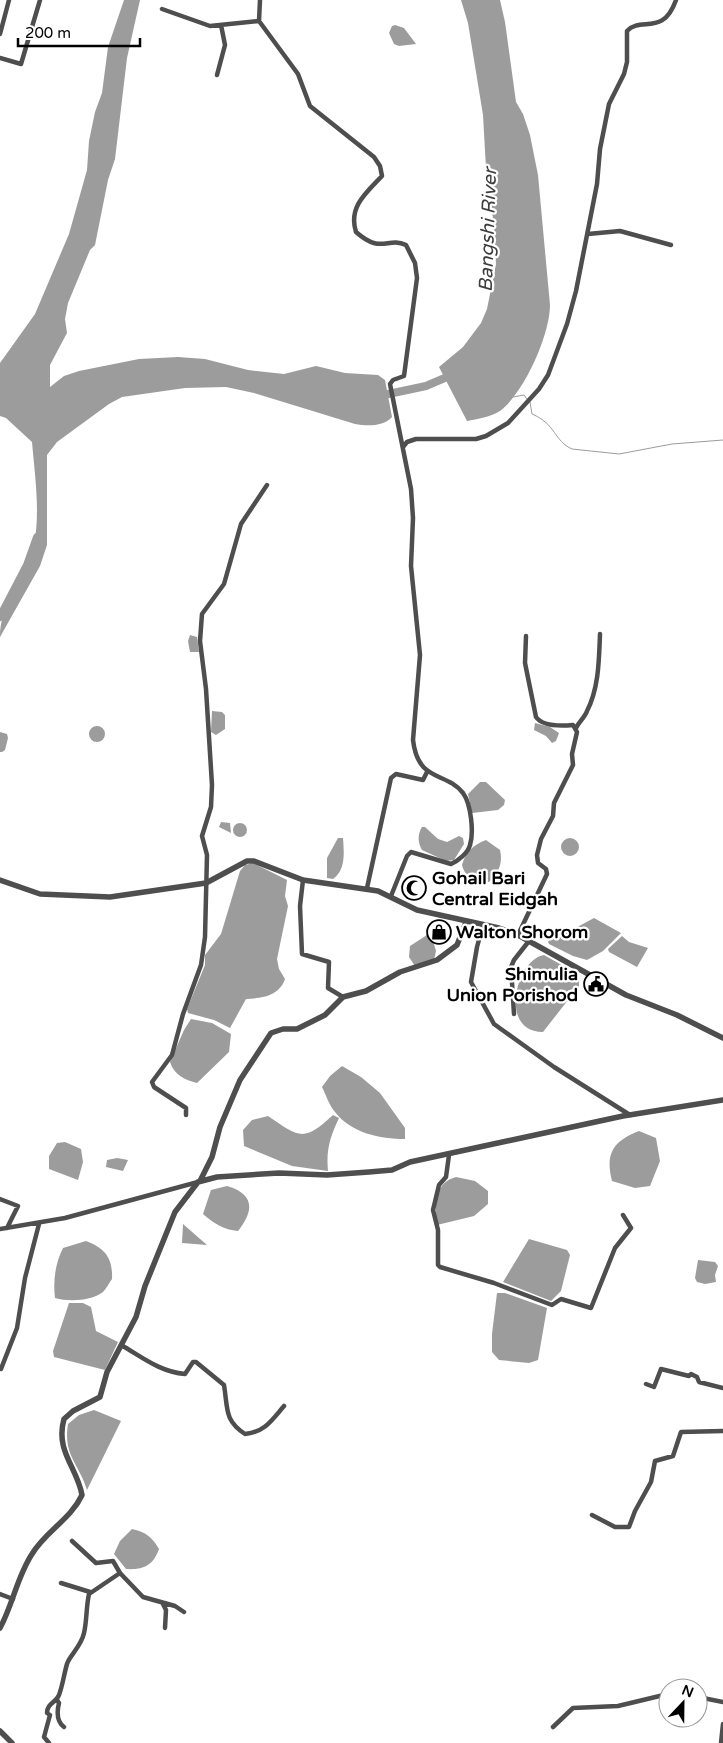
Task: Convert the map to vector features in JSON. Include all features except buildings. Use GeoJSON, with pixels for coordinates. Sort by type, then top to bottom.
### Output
{"type":"FeatureCollection","features":[{"type":"Feature","properties":{"kind":"street"},"geometry":{"type":"LineString","coordinates":[[0,34],[10,0]]}},
{"type":"Feature","properties":{"kind":"street"},"geometry":{"type":"LineString","coordinates":[[0,58],[21,64],[40,0]]}},
{"type":"Feature","properties":{"kind":"street"},"geometry":{"type":"LineString","coordinates":[[260,0],[259,20],[298,74],[310,106],[374,157],[380,166],[382,176],[358,202],[355,209],[356,232],[373,244],[404,243],[410,250],[417,278],[414,314],[406,348],[404,376],[390,382],[412,499],[411,566],[420,655],[413,740],[414,748],[427,772],[455,786],[463,793],[469,815],[470,846],[452,864],[411,852],[407,856],[391,896]]}},
{"type":"Feature","properties":{"kind":"street"},"geometry":{"type":"LineString","coordinates":[[403,447],[407,442],[416,439],[476,439],[486,436],[504,426],[539,389],[554,361],[576,291],[588,234],[609,104],[624,74],[627,62],[627,31],[631,27],[658,23],[664,20],[676,0]]}},
{"type":"Feature","properties":{"kind":"street"},"geometry":{"type":"LineString","coordinates":[[162,9],[210,26],[259,20]]}},
{"type":"Feature","properties":{"kind":"street"},"geometry":{"type":"LineString","coordinates":[[217,75],[225,45],[221,25]]}},
{"type":"Feature","properties":{"kind":"street"},"geometry":{"type":"LineString","coordinates":[[588,234],[620,231],[671,245]]}},
{"type":"Feature","properties":{"kind":"street"},"geometry":{"type":"LineString","coordinates":[[186,1115],[186,1108],[154,1087],[152,1082],[172,1055],[183,1014],[201,964],[205,937],[207,855],[202,836],[211,807],[212,785],[206,689],[200,640],[202,614],[224,584],[241,524],[266,484]]}},
{"type":"Feature","properties":{"kind":"street"},"geometry":{"type":"LineString","coordinates":[[518,935],[547,874],[546,869],[538,863],[538,849],[552,816],[554,803],[573,765],[576,728],[587,712],[593,694],[598,666],[600,634]]}},
{"type":"Feature","properties":{"kind":"street"},"geometry":{"type":"LineString","coordinates":[[526,636],[525,664],[536,717],[539,721],[553,725],[574,725],[576,728]]}},
{"type":"Feature","properties":{"kind":"street"},"geometry":{"type":"LineString","coordinates":[[367,888],[392,778],[396,774],[423,780],[427,772]]}},
{"type":"Feature","properties":{"kind":"street"},"geometry":{"type":"LineString","coordinates":[[0,880],[40,894],[64,897],[110,897],[206,883],[247,861],[262,862],[303,880],[367,888],[391,896],[417,910],[518,935],[626,995],[677,1015],[723,1038]]}},
{"type":"Feature","properties":{"kind":"street"},"geometry":{"type":"LineString","coordinates":[[303,880],[300,906],[302,954],[328,962],[328,988],[343,996]]}},
{"type":"Feature","properties":{"kind":"street"},"geometry":{"type":"LineString","coordinates":[[0,1628],[13,1598],[21,1572],[32,1553],[40,1542],[74,1511],[81,1497],[78,1482],[65,1456],[63,1422],[69,1414],[100,1398],[107,1372],[136,1317],[145,1286],[175,1212],[199,1182],[212,1157],[220,1127],[240,1080],[263,1043],[275,1030],[297,1030],[319,1019],[343,996],[366,992],[400,972],[437,960],[457,945],[466,922]]}},
{"type":"Feature","properties":{"kind":"street"},"geometry":{"type":"LineString","coordinates":[[483,925],[476,947],[471,982],[494,1024],[554,1067],[630,1115]]}},
{"type":"Feature","properties":{"kind":"street"},"geometry":{"type":"LineString","coordinates":[[514,1014],[511,967],[528,941]]}},
{"type":"Feature","properties":{"kind":"street"},"geometry":{"type":"LineString","coordinates":[[0,1229],[39,1224],[120,1205],[216,1177],[279,1173],[327,1175],[392,1170],[410,1162],[449,1155],[531,1134],[722,1099]]}},
{"type":"Feature","properties":{"kind":"street"},"geometry":{"type":"LineString","coordinates":[[449,1155],[446,1177],[439,1185],[433,1210],[438,1230],[438,1265],[440,1267],[494,1283],[552,1305],[561,1299],[591,1308],[615,1248],[632,1228],[623,1215]]}},
{"type":"Feature","properties":{"kind":"street"},"geometry":{"type":"LineString","coordinates":[[0,1199],[18,1206],[7,1228]]}},
{"type":"Feature","properties":{"kind":"street"},"geometry":{"type":"LineString","coordinates":[[1,1369],[17,1328],[25,1278],[39,1224]]}},
{"type":"Feature","properties":{"kind":"street"},"geometry":{"type":"LineString","coordinates":[[121,1345],[155,1366],[172,1372],[185,1374],[193,1362],[196,1362],[224,1386],[229,1420],[232,1426],[244,1434],[257,1433],[272,1421],[284,1406]]}},
{"type":"Feature","properties":{"kind":"street"},"geometry":{"type":"LineString","coordinates":[[646,1384],[654,1386],[661,1369],[689,1376],[691,1374],[697,1377],[699,1382],[723,1388]]}},
{"type":"Feature","properties":{"kind":"street"},"geometry":{"type":"LineString","coordinates":[[592,1514],[615,1527],[629,1527],[635,1511],[651,1482],[655,1461],[673,1456],[681,1432],[723,1431]]}},
{"type":"Feature","properties":{"kind":"street"},"geometry":{"type":"LineString","coordinates":[[72,1541],[96,1563],[113,1561],[136,1593],[163,1604],[175,1606],[184,1612]]}},
{"type":"Feature","properties":{"kind":"street"},"geometry":{"type":"LineString","coordinates":[[64,1727],[58,1721],[56,1710],[59,1703],[57,1700],[64,1680],[67,1662],[75,1653],[83,1636],[90,1592],[120,1573]]}},
{"type":"Feature","properties":{"kind":"street"},"geometry":{"type":"LineString","coordinates":[[61,1583],[90,1592]]}},
{"type":"Feature","properties":{"kind":"street"},"geometry":{"type":"LineString","coordinates":[[0,1594],[13,1598]]}},
{"type":"Feature","properties":{"kind":"street"},"geometry":{"type":"LineString","coordinates":[[163,1604],[166,1610],[165,1628]]}},
{"type":"Feature","properties":{"kind":"street"},"geometry":{"type":"LineString","coordinates":[[554,1727],[573,1708],[618,1706],[658,1696]]}},
{"type":"Feature","properties":{"kind":"street"},"geometry":{"type":"LineString","coordinates":[[708,1699],[723,1702]]}},
{"type":"Feature","properties":{"kind":"street"},"geometry":{"type":"LineString","coordinates":[[49,1743],[44,1737],[50,1715],[47,1713],[47,1709],[50,1703],[57,1700]]}},
{"type":"Feature","properties":{"kind":"street"},"geometry":{"type":"LineString","coordinates":[[721,1743],[723,1724]]}},
{"type":"Feature","properties":{"kind":"street"},"geometry":{"type":"LineString","coordinates":[[0,1731],[12,1743]]}},
{"type":"Feature","properties":{"kind":"shaded area"},"geometry":{"type":"Polygon","coordinates":[[[124,0],[140,0],[127,58],[115,159],[108,180],[95,245],[90,250],[68,303],[65,319],[67,333],[50,365],[50,387],[64,376],[79,371],[139,359],[178,357],[205,359],[248,370],[284,374],[316,366],[345,373],[378,375],[385,380],[392,417],[380,424],[355,424],[254,393],[226,387],[185,388],[122,397],[109,404],[57,442],[47,455],[47,545],[40,566],[0,637],[1,625],[7,605],[31,556],[37,514],[32,442],[6,418],[0,416],[0,363],[35,314],[69,234],[87,170],[89,141],[95,112],[102,93],[108,47],[124,0]]]}},
{"type":"Feature","properties":{"kind":"shaded area"},"geometry":{"type":"Polygon","coordinates":[[[461,0],[500,0],[505,22],[516,102],[523,114],[530,135],[538,175],[550,305],[546,332],[541,347],[518,391],[500,411],[467,421],[439,367],[463,347],[481,323],[487,309],[496,264],[493,218],[487,186],[483,115],[468,23],[461,0]]]}},
{"type":"Feature","properties":{"kind":"shaded area"},"geometry":{"type":"Polygon","coordinates":[[[392,26],[404,28],[416,44],[399,46],[394,44],[389,33],[392,26]]]}},
{"type":"Feature","properties":{"kind":"shaded area"},"geometry":{"type":"Polygon","coordinates":[[[190,635],[197,637],[199,652],[190,652],[188,641],[190,635]]]}},
{"type":"Feature","properties":{"kind":"shaded area"},"geometry":{"type":"Polygon","coordinates":[[[212,711],[222,712],[225,715],[225,729],[216,735],[211,732],[212,711]]]}},
{"type":"Feature","properties":{"kind":"shaded area"},"geometry":{"type":"Polygon","coordinates":[[[535,723],[550,727],[559,733],[556,741],[552,743],[546,736],[534,730],[535,723]]]}},
{"type":"Feature","properties":{"kind":"shaded area"},"geometry":{"type":"Polygon","coordinates":[[[97,726],[105,734],[97,742],[89,734],[97,726]]]}},
{"type":"Feature","properties":{"kind":"shaded area"},"geometry":{"type":"Polygon","coordinates":[[[0,732],[7,734],[8,738],[5,750],[2,752],[0,752],[0,732]]]}},
{"type":"Feature","properties":{"kind":"shaded area"},"geometry":{"type":"Polygon","coordinates":[[[480,782],[486,782],[505,800],[504,805],[498,810],[472,813],[468,794],[480,782]]]}},
{"type":"Feature","properties":{"kind":"shaded area"},"geometry":{"type":"Polygon","coordinates":[[[221,822],[230,823],[231,833],[219,827],[221,822]]]}},
{"type":"Feature","properties":{"kind":"shaded area"},"geometry":{"type":"Polygon","coordinates":[[[237,823],[243,823],[247,830],[243,837],[237,837],[233,833],[233,827],[237,823]]]}},
{"type":"Feature","properties":{"kind":"shaded area"},"geometry":{"type":"Polygon","coordinates":[[[422,827],[425,827],[438,839],[447,842],[459,836],[463,838],[464,844],[454,860],[446,861],[422,850],[419,833],[422,827]]]}},
{"type":"Feature","properties":{"kind":"shaded area"},"geometry":{"type":"Polygon","coordinates":[[[338,838],[343,838],[344,855],[342,866],[333,879],[327,878],[327,858],[338,838]]]}},
{"type":"Feature","properties":{"kind":"shaded area"},"geometry":{"type":"Polygon","coordinates":[[[570,838],[576,841],[579,847],[576,853],[570,856],[564,853],[561,847],[564,841],[570,838]]]}},
{"type":"Feature","properties":{"kind":"shaded area"},"geometry":{"type":"Polygon","coordinates":[[[486,840],[500,850],[501,854],[498,872],[489,882],[472,878],[466,873],[462,865],[465,857],[471,850],[486,840]]]}},
{"type":"Feature","properties":{"kind":"shaded area"},"geometry":{"type":"Polygon","coordinates":[[[253,863],[287,880],[285,896],[288,906],[277,959],[279,969],[285,979],[275,993],[264,997],[246,999],[230,1028],[214,1020],[188,1013],[187,1009],[205,965],[205,955],[221,934],[240,871],[245,865],[253,863]]]}},
{"type":"Feature","properties":{"kind":"shaded area"},"geometry":{"type":"Polygon","coordinates":[[[594,918],[621,933],[603,951],[587,960],[573,956],[549,944],[548,942],[558,929],[570,931],[594,918]]]}},
{"type":"Feature","properties":{"kind":"shaded area"},"geometry":{"type":"Polygon","coordinates":[[[427,935],[432,937],[436,951],[434,960],[415,966],[409,957],[410,946],[427,935]]]}},
{"type":"Feature","properties":{"kind":"shaded area"},"geometry":{"type":"Polygon","coordinates":[[[622,936],[629,942],[648,948],[637,967],[609,952],[608,949],[622,936]]]}},
{"type":"Feature","properties":{"kind":"shaded area"},"geometry":{"type":"Polygon","coordinates":[[[544,955],[574,972],[579,977],[579,986],[543,1032],[529,1029],[520,1021],[516,1009],[516,995],[526,969],[534,959],[544,955]]]}},
{"type":"Feature","properties":{"kind":"shaded area"},"geometry":{"type":"Polygon","coordinates":[[[191,1019],[212,1023],[231,1034],[229,1052],[197,1083],[180,1076],[170,1062],[191,1019]]]}},
{"type":"Feature","properties":{"kind":"shaded area"},"geometry":{"type":"Polygon","coordinates":[[[342,1066],[361,1077],[380,1093],[405,1128],[405,1139],[386,1138],[358,1130],[349,1125],[335,1112],[322,1087],[330,1076],[342,1066]]]}},
{"type":"Feature","properties":{"kind":"shaded area"},"geometry":{"type":"Polygon","coordinates":[[[333,1115],[339,1118],[329,1144],[328,1171],[292,1166],[244,1146],[243,1130],[252,1120],[268,1116],[288,1129],[302,1134],[315,1130],[333,1115]]]}},
{"type":"Feature","properties":{"kind":"shaded area"},"geometry":{"type":"Polygon","coordinates":[[[639,1131],[656,1138],[660,1161],[650,1186],[635,1188],[612,1181],[610,1163],[613,1150],[617,1144],[639,1131]]]}},
{"type":"Feature","properties":{"kind":"shaded area"},"geometry":{"type":"Polygon","coordinates":[[[65,1142],[81,1149],[83,1162],[78,1180],[49,1169],[49,1156],[57,1143],[65,1142]]]}},
{"type":"Feature","properties":{"kind":"shaded area"},"geometry":{"type":"Polygon","coordinates":[[[117,1158],[128,1160],[123,1171],[106,1167],[107,1160],[117,1158]]]}},
{"type":"Feature","properties":{"kind":"shaded area"},"geometry":{"type":"Polygon","coordinates":[[[456,1177],[475,1181],[488,1191],[488,1204],[474,1216],[437,1225],[437,1196],[443,1184],[456,1177]]]}},
{"type":"Feature","properties":{"kind":"shaded area"},"geometry":{"type":"Polygon","coordinates":[[[227,1186],[243,1194],[249,1204],[247,1217],[238,1231],[219,1226],[203,1214],[211,1190],[227,1186]]]}},
{"type":"Feature","properties":{"kind":"shaded area"},"geometry":{"type":"Polygon","coordinates":[[[183,1224],[207,1245],[182,1243],[183,1224]]]}},
{"type":"Feature","properties":{"kind":"shaded area"},"geometry":{"type":"Polygon","coordinates":[[[529,1239],[567,1250],[570,1255],[561,1291],[551,1301],[503,1282],[529,1239]]]}},
{"type":"Feature","properties":{"kind":"shaded area"},"geometry":{"type":"Polygon","coordinates":[[[86,1241],[98,1247],[106,1255],[111,1265],[112,1279],[103,1292],[86,1299],[67,1300],[55,1298],[55,1273],[63,1248],[86,1241]]]}},
{"type":"Feature","properties":{"kind":"shaded area"},"geometry":{"type":"Polygon","coordinates":[[[698,1260],[715,1262],[718,1266],[715,1275],[716,1282],[705,1284],[697,1282],[695,1278],[698,1260]]]}},
{"type":"Feature","properties":{"kind":"shaded area"},"geometry":{"type":"Polygon","coordinates":[[[497,1293],[505,1293],[547,1308],[538,1360],[529,1363],[499,1360],[492,1352],[492,1334],[497,1293]]]}},
{"type":"Feature","properties":{"kind":"shaded area"},"geometry":{"type":"Polygon","coordinates":[[[69,1303],[83,1303],[91,1307],[96,1331],[118,1342],[105,1370],[54,1357],[53,1351],[69,1303]]]}},
{"type":"Feature","properties":{"kind":"shaded area"},"geometry":{"type":"Polygon","coordinates":[[[94,1410],[121,1421],[87,1490],[70,1452],[67,1435],[68,1424],[79,1415],[94,1410]]]}},
{"type":"Feature","properties":{"kind":"shaded area"},"geometry":{"type":"Polygon","coordinates":[[[132,1529],[148,1536],[159,1549],[157,1555],[147,1566],[137,1569],[126,1569],[114,1554],[120,1541],[132,1529]]]}},
{"type":"Feature","properties":{"kind":"waterway","name":"Bangshi River"},"geometry":{"type":"LineString","coordinates":[[379,396],[426,386],[454,374]]}},
{"type":"Feature","properties":{"kind":"waterway"},"geometry":{"type":"LineString","coordinates":[[513,397],[524,395],[527,399]]}},
{"type":"Feature","properties":{"kind":"waterway"},"geometry":{"type":"LineString","coordinates":[[530,402],[532,414],[546,423],[562,442],[572,449],[619,454],[672,444],[723,440]]}},
{"type":"Feature","properties":{"kind":"waterway","name":"Bangshi River"},"geometry":{"type":"LineString","coordinates":[[0,617],[27,565],[37,537]]}},
{"type":"Feature","properties":{"kind":"place","name":"Gohail Bari Central Eidgah"},"geometry":{"type":"Point","coordinates":[414,888]}},
{"type":"Feature","properties":{"kind":"place","name":"Walton Shorom"},"geometry":{"type":"Point","coordinates":[439,932]}},
{"type":"Feature","properties":{"kind":"place","name":"Shimulia Union Porishod"},"geometry":{"type":"Point","coordinates":[596,984]}}]}
